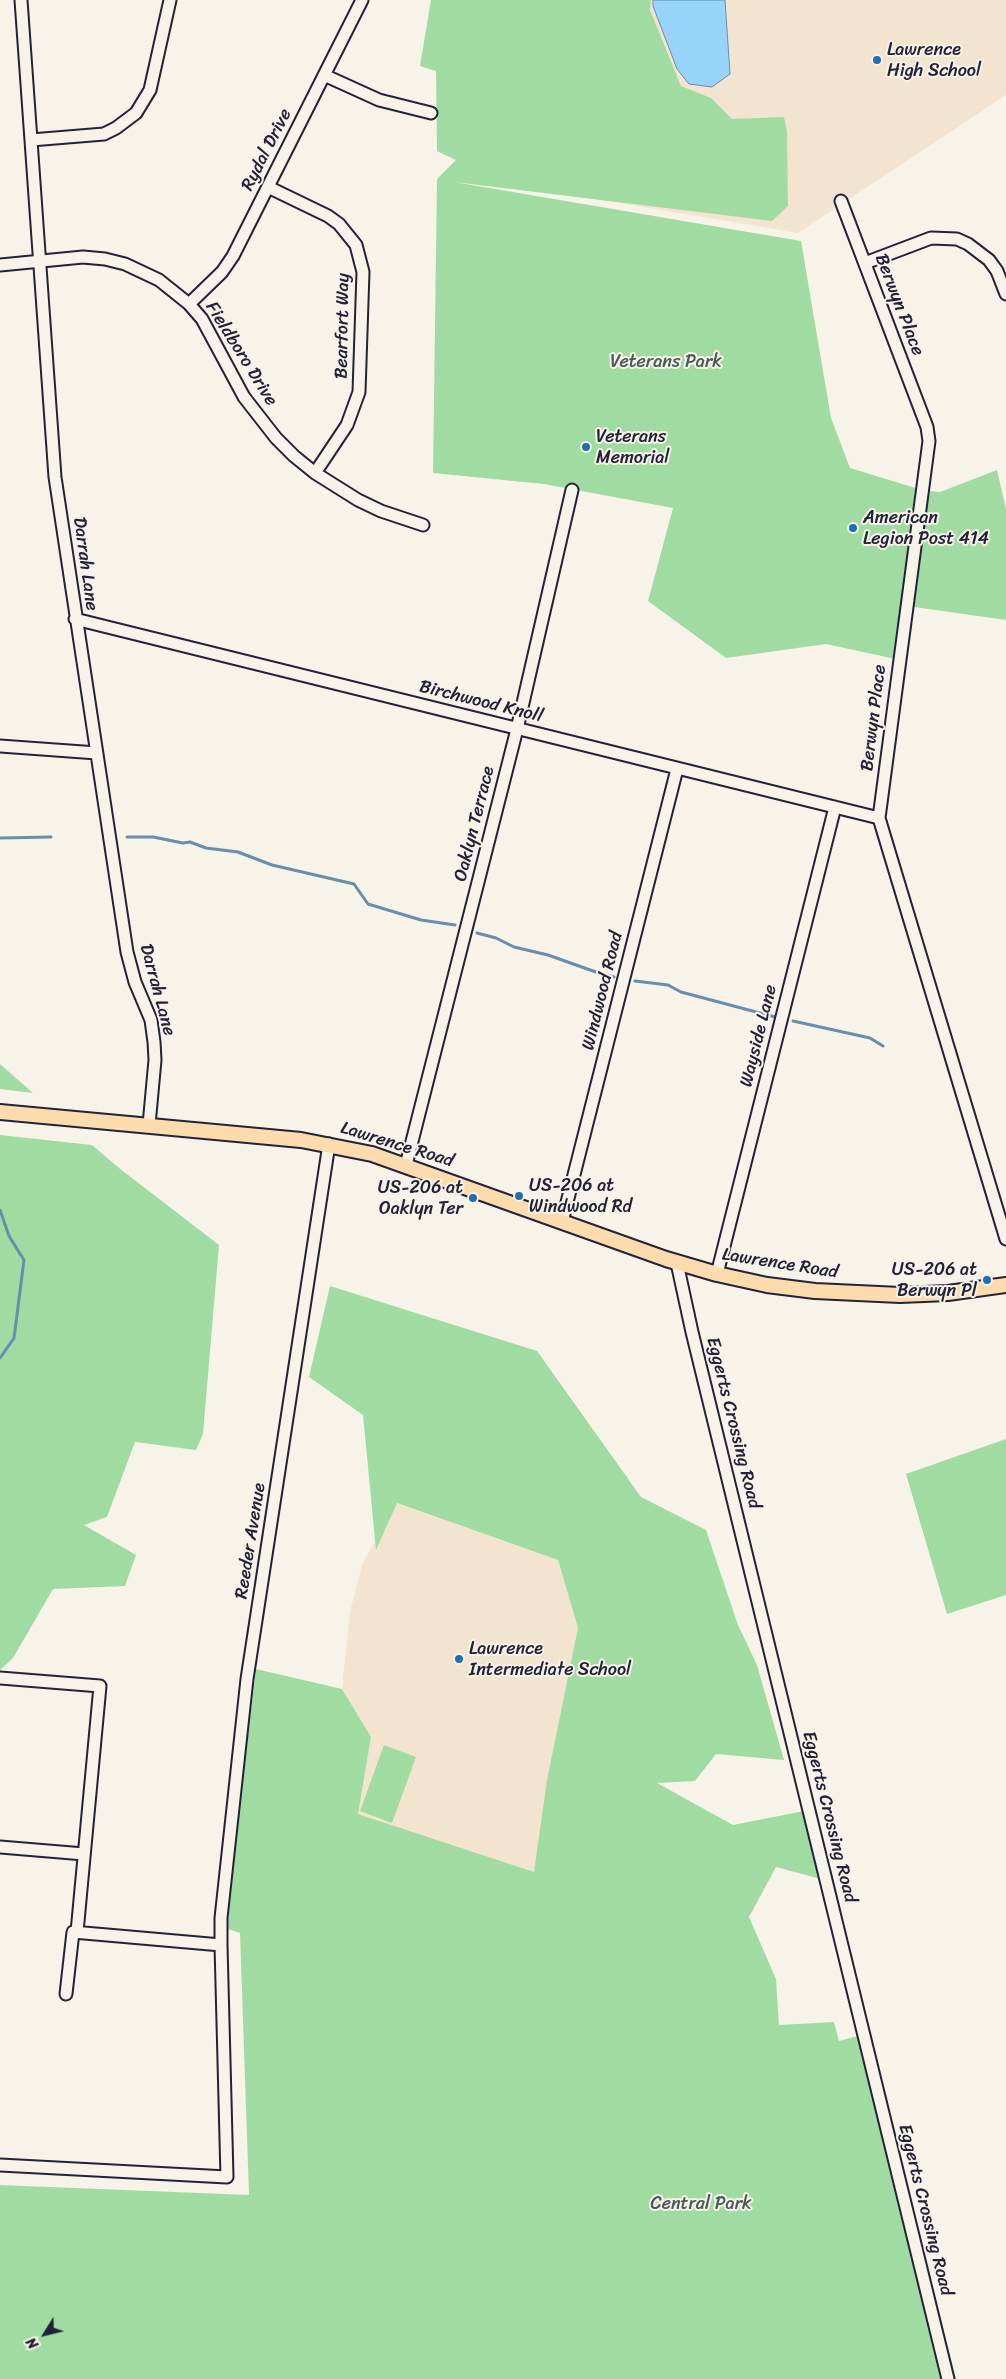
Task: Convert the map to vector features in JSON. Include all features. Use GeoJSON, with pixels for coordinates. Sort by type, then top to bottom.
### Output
{"type":"FeatureCollection","features":[{"type":"Feature","properties":{"kind":"main road","name":"Lawrence Road"},"geometry":{"type":"LineString","coordinates":[[0,1112],[150,1125],[329,1144],[372,1154],[406,1165],[677,1263],[774,1286],[863,1295],[948,1293],[1006,1285]]}},
{"type":"Feature","properties":{"kind":"street","name":"Darrah Lane"},"geometry":{"type":"LineString","coordinates":[[21,0],[55,477],[75,619],[127,952],[135,982],[151,1020],[155,1060],[150,1125]]}},
{"type":"Feature","properties":{"kind":"street"},"geometry":{"type":"LineString","coordinates":[[31,140],[104,134],[116,128],[136,113],[150,90],[170,0]]}},
{"type":"Feature","properties":{"kind":"street","name":"Rydal Drive"},"geometry":{"type":"LineString","coordinates":[[189,304],[222,272],[233,256],[362,0]]}},
{"type":"Feature","properties":{"kind":"street"},"geometry":{"type":"LineString","coordinates":[[324,75],[379,100],[431,113]]}},
{"type":"Feature","properties":{"kind":"street","name":"Bearfort Way"},"geometry":{"type":"LineString","coordinates":[[268,188],[328,216],[339,224],[356,245],[364,272],[360,392],[348,425],[315,474]]}},
{"type":"Feature","properties":{"kind":"street","name":"Berwyn Place"},"geometry":{"type":"LineString","coordinates":[[841,201],[927,427],[929,441],[879,818],[1006,1239]]}},
{"type":"Feature","properties":{"kind":"street"},"geometry":{"type":"LineString","coordinates":[[865,263],[931,238],[957,239],[968,244],[989,260],[997,271],[1006,294]]}},
{"type":"Feature","properties":{"kind":"street","name":"Fieldboro Drive"},"geometry":{"type":"LineString","coordinates":[[0,264],[84,257],[125,264],[159,280],[189,304],[214,337],[231,374],[259,418],[276,438],[315,474],[358,500],[381,511],[423,525]]}},
{"type":"Feature","properties":{"kind":"street","name":"Oaklyn Terrace"},"geometry":{"type":"LineString","coordinates":[[406,1165],[517,729],[572,490]]}},
{"type":"Feature","properties":{"kind":"street","name":"Birchwood Knoll"},"geometry":{"type":"LineString","coordinates":[[75,619],[879,818]]}},
{"type":"Feature","properties":{"kind":"street"},"geometry":{"type":"LineString","coordinates":[[0,746],[97,753]]}},
{"type":"Feature","properties":{"kind":"street","name":"Windwood Road"},"geometry":{"type":"LineString","coordinates":[[562,1222],[677,769]]}},
{"type":"Feature","properties":{"kind":"street","name":"Wayside Lane"},"geometry":{"type":"LineString","coordinates":[[717,1274],[835,807]]}},
{"type":"Feature","properties":{"kind":"street","name":"Reeder Avenue"},"geometry":{"type":"LineString","coordinates":[[0,2165],[227,2177],[221,1918],[247,1679],[329,1144]]}},
{"type":"Feature","properties":{"kind":"street","name":"Eggerts Crossing Road"},"geometry":{"type":"LineString","coordinates":[[677,1263],[692,1332],[948,2379]]}},
{"type":"Feature","properties":{"kind":"street"},"geometry":{"type":"LineString","coordinates":[[0,1678],[100,1686],[77,1932]]}},
{"type":"Feature","properties":{"kind":"street"},"geometry":{"type":"LineString","coordinates":[[0,1847],[84,1854]]}},
{"type":"Feature","properties":{"kind":"street"},"geometry":{"type":"LineString","coordinates":[[66,1994],[73,1932],[222,1945]]}},
{"type":"Feature","properties":{"kind":"shaded area","name":"Lawrence High School"},"geometry":{"type":"Polygon","coordinates":[[[471,0],[1006,0],[1006,95],[798,233],[494,182],[471,0]]]}},
{"type":"Feature","properties":{"kind":"shaded area","name":"Lawrence Intermediate School"},"geometry":{"type":"Polygon","coordinates":[[[396,1503],[558,1560],[578,1628],[534,1873],[355,1815],[371,1737],[342,1689],[350,1612],[362,1565],[396,1503]]]}},
{"type":"Feature","properties":{"kind":"green space","name":"Veterans Park"},"geometry":{"type":"Polygon","coordinates":[[[431,0],[651,0],[650,10],[681,86],[711,98],[732,119],[784,117],[787,132],[788,206],[772,221],[454,182],[801,241],[831,418],[850,468],[922,490],[940,492],[997,470],[1006,509],[1006,620],[907,606],[900,660],[826,644],[726,658],[648,601],[673,508],[544,484],[433,473],[437,179],[456,160],[437,151],[436,71],[420,66],[431,0]]]}},
{"type":"Feature","properties":{"kind":"green space"},"geometry":{"type":"Polygon","coordinates":[[[0,1064],[33,1093],[0,1089],[0,1064]]]}},
{"type":"Feature","properties":{"kind":"green space"},"geometry":{"type":"Polygon","coordinates":[[[0,1135],[92,1145],[219,1245],[203,1434],[196,1450],[135,1442],[107,1517],[84,1525],[136,1555],[125,1586],[53,1589],[13,1658],[0,1670],[0,1135]]]}},
{"type":"Feature","properties":{"kind":"green space","name":"Central Park"},"geometry":{"type":"Polygon","coordinates":[[[330,1286],[537,1351],[641,1497],[706,1530],[738,1625],[757,1665],[784,1760],[716,1754],[695,1781],[657,1783],[733,1825],[814,1809],[832,1882],[776,1867],[749,1917],[776,1979],[779,2025],[834,2022],[839,2041],[869,2033],[956,2379],[0,2379],[0,2185],[249,2195],[240,1933],[225,1928],[256,1669],[342,1689],[371,1737],[358,1814],[534,1872],[547,1780],[578,1628],[558,1560],[397,1503],[376,1550],[363,1415],[309,1377],[330,1286]]]}},
{"type":"Feature","properties":{"kind":"green space"},"geometry":{"type":"Polygon","coordinates":[[[1006,1439],[1006,1595],[947,1614],[906,1474],[1006,1439]]]}},
{"type":"Feature","properties":{"kind":"green space"},"geometry":{"type":"Polygon","coordinates":[[[384,1745],[416,1757],[392,1823],[360,1811],[384,1745]]]}},
{"type":"Feature","properties":{"kind":"water"},"geometry":{"type":"Polygon","coordinates":[[[653,0],[725,0],[730,74],[712,87],[689,84],[677,69],[653,6],[653,0]]]}},
{"type":"Feature","properties":{"kind":"waterway"},"geometry":{"type":"LineString","coordinates":[[0,838],[51,837]]}},
{"type":"Feature","properties":{"kind":"waterway"},"geometry":{"type":"LineString","coordinates":[[127,837],[153,837],[183,843],[190,842],[206,848],[238,852],[272,865],[354,884],[368,904],[421,920],[455,925]]}},
{"type":"Feature","properties":{"kind":"waterway"},"geometry":{"type":"LineString","coordinates":[[477,933],[496,938],[514,947],[548,955],[614,977]]}},
{"type":"Feature","properties":{"kind":"waterway"},"geometry":{"type":"LineString","coordinates":[[635,981],[668,985],[681,992],[775,1017]]}},
{"type":"Feature","properties":{"kind":"waterway"},"geometry":{"type":"LineString","coordinates":[[793,1021],[870,1038],[883,1046]]}},
{"type":"Feature","properties":{"kind":"waterway"},"geometry":{"type":"LineString","coordinates":[[0,1210],[9,1236],[24,1260],[14,1338],[0,1358]]}},
{"type":"Feature","properties":{"kind":"place","name":"Lawrence High School"},"geometry":{"type":"Point","coordinates":[877,60]}},
{"type":"Feature","properties":{"kind":"place","name":"Veterans Memorial"},"geometry":{"type":"Point","coordinates":[586,447]}},
{"type":"Feature","properties":{"kind":"place","name":"American Legion Post 414"},"geometry":{"type":"Point","coordinates":[853,528]}},
{"type":"Feature","properties":{"kind":"place","name":"US-206 at Windwood Rd"},"geometry":{"type":"Point","coordinates":[519,1196]}},
{"type":"Feature","properties":{"kind":"place","name":"US-206 at Oaklyn Ter"},"geometry":{"type":"Point","coordinates":[473,1198]}},
{"type":"Feature","properties":{"kind":"place","name":"US-206 at Berwyn Pl"},"geometry":{"type":"Point","coordinates":[987,1280]}},
{"type":"Feature","properties":{"kind":"place","name":"Lawrence Intermediate School"},"geometry":{"type":"Point","coordinates":[459,1659]}}]}
